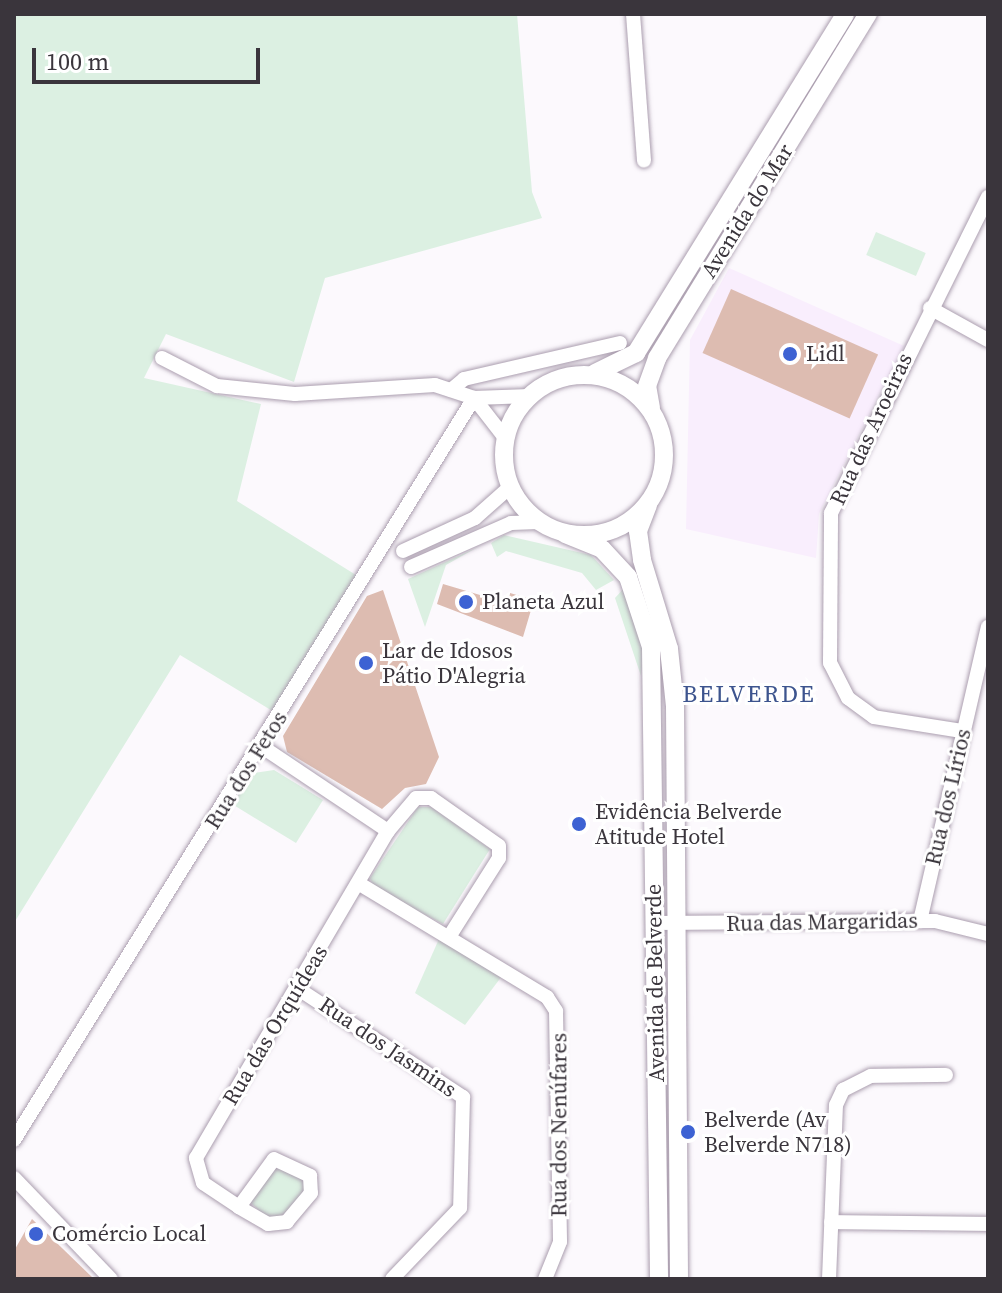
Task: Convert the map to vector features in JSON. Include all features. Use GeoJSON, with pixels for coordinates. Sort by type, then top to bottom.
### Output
{"type":"FeatureCollection","features":[{"type":"Feature","properties":{"kind":"main road","name":"Avenida do Mar"},"geometry":{"type":"LineString","coordinates":[[588,375],[613,370],[636,353],[845,14]]}},
{"type":"Feature","properties":{"kind":"main road","name":"Avenida do Mar"},"geometry":{"type":"LineString","coordinates":[[654,414],[647,386],[657,358],[868,14]]}},
{"type":"Feature","properties":{"kind":"main road"},"geometry":{"type":"LineString","coordinates":[[588,375],[626,386],[654,414],[665,460],[648,505],[611,531],[565,534],[538,522],[510,487],[505,438],[530,396],[567,376],[588,375]]}},
{"type":"Feature","properties":{"kind":"main road","name":"Avenida de Belverde"},"geometry":{"type":"LineString","coordinates":[[648,505],[638,531],[642,560],[667,637],[675,706],[679,1279]]}},
{"type":"Feature","properties":{"kind":"main road","name":"Avenida de Belverde"},"geometry":{"type":"LineString","coordinates":[[565,534],[602,549],[628,577],[642,609],[653,687],[659,1279]]}},
{"type":"Feature","properties":{"kind":"street"},"geometry":{"type":"LineString","coordinates":[[633,14],[644,161]]}},
{"type":"Feature","properties":{"kind":"street","name":"Rua das Aroeiras"},"geometry":{"type":"LineString","coordinates":[[962,731],[874,717],[848,698],[830,663],[831,513],[930,308],[988,197]]}},
{"type":"Feature","properties":{"kind":"street"},"geometry":{"type":"LineString","coordinates":[[930,308],[988,340]]}},
{"type":"Feature","properties":{"kind":"street"},"geometry":{"type":"LineString","coordinates":[[451,390],[464,379],[620,343]]}},
{"type":"Feature","properties":{"kind":"street"},"geometry":{"type":"LineString","coordinates":[[162,358],[217,386],[295,394],[451,390],[474,398],[530,396]]}},
{"type":"Feature","properties":{"kind":"street"},"geometry":{"type":"LineString","coordinates":[[474,398],[505,438]]}},
{"type":"Feature","properties":{"kind":"street","name":"Rua dos Fetos"},"geometry":{"type":"LineString","coordinates":[[14,1140],[474,398]]}},
{"type":"Feature","properties":{"kind":"street"},"geometry":{"type":"LineString","coordinates":[[403,551],[475,518],[510,487]]}},
{"type":"Feature","properties":{"kind":"street"},"geometry":{"type":"LineString","coordinates":[[411,567],[511,523],[538,522]]}},
{"type":"Feature","properties":{"kind":"street","name":"Rua dos Lírios"},"geometry":{"type":"LineString","coordinates":[[920,921],[988,627]]}},
{"type":"Feature","properties":{"kind":"street"},"geometry":{"type":"LineString","coordinates":[[261,746],[388,831]]}},
{"type":"Feature","properties":{"kind":"street","name":"Rua das Orquídeas"},"geometry":{"type":"LineString","coordinates":[[239,1207],[271,1160],[288,1160],[312,1179],[311,1193],[283,1224],[239,1207],[203,1183],[196,1158],[388,831],[409,801],[424,797],[497,841],[499,858],[449,937]]}},
{"type":"Feature","properties":{"kind":"street","name":"Rua dos Nenúfares"},"geometry":{"type":"LineString","coordinates":[[358,883],[547,997],[556,1011],[560,1242],[545,1279]]}},
{"type":"Feature","properties":{"kind":"street","name":"Rua das Margaridas"},"geometry":{"type":"LineString","coordinates":[[654,923],[920,921],[988,934]]}},
{"type":"Feature","properties":{"kind":"street","name":"Rua dos Jasmins"},"geometry":{"type":"LineString","coordinates":[[297,988],[463,1097],[460,1208],[392,1279]]}},
{"type":"Feature","properties":{"kind":"street"},"geometry":{"type":"LineString","coordinates":[[829,1279],[843,1090],[871,1076],[946,1075]]}},
{"type":"Feature","properties":{"kind":"street"},"geometry":{"type":"LineString","coordinates":[[14,1178],[106,1277]]}},
{"type":"Feature","properties":{"kind":"street"},"geometry":{"type":"LineString","coordinates":[[831,1222],[988,1224]]}},
{"type":"Feature","properties":{"kind":"shaded area"},"geometry":{"type":"Polygon","coordinates":[[[729,268],[904,346],[819,514],[816,558],[686,529],[690,340],[729,268]]]}},
{"type":"Feature","properties":{"kind":"green space"},"geometry":{"type":"Polygon","coordinates":[[[14,14],[517,14],[532,192],[542,218],[325,278],[294,382],[166,334],[144,378],[261,404],[237,501],[356,575],[274,712],[180,655],[14,923],[14,14]]]}},
{"type":"Feature","properties":{"kind":"green space"},"geometry":{"type":"Polygon","coordinates":[[[876,232],[926,253],[916,276],[866,255],[876,232]]]}},
{"type":"Feature","properties":{"kind":"green space"},"geometry":{"type":"Polygon","coordinates":[[[504,535],[591,555],[614,580],[596,590],[582,573],[506,551],[497,557],[491,543],[504,535]]]}},
{"type":"Feature","properties":{"kind":"green space"},"geometry":{"type":"Polygon","coordinates":[[[478,547],[446,565],[425,627],[408,579],[478,547]]]}},
{"type":"Feature","properties":{"kind":"green space"},"geometry":{"type":"Polygon","coordinates":[[[624,588],[644,649],[641,676],[615,598],[624,588]]]}},
{"type":"Feature","properties":{"kind":"green space"},"geometry":{"type":"Polygon","coordinates":[[[274,770],[323,800],[296,843],[232,804],[254,773],[274,770]]]}},
{"type":"Feature","properties":{"kind":"green space"},"geometry":{"type":"Polygon","coordinates":[[[418,807],[431,807],[490,849],[443,924],[374,888],[370,878],[418,807]]]}},
{"type":"Feature","properties":{"kind":"green space"},"geometry":{"type":"Polygon","coordinates":[[[439,939],[502,976],[465,1025],[415,993],[439,939]]]}},
{"type":"Feature","properties":{"kind":"green space"},"geometry":{"type":"Polygon","coordinates":[[[280,1163],[309,1184],[290,1215],[270,1221],[248,1200],[280,1163]]]}},
{"type":"Feature","properties":{"kind":"building","name":"Lidl"},"geometry":{"type":"Polygon","coordinates":[[[731,289],[878,354],[850,418],[703,353],[731,289]]]}},
{"type":"Feature","properties":{"kind":"building"},"geometry":{"type":"Polygon","coordinates":[[[443,584],[507,603],[510,593],[534,600],[523,637],[437,604],[443,584]]]}},
{"type":"Feature","properties":{"kind":"building","name":"Lar de Idosos Pátio D'Alegria"},"geometry":{"type":"Polygon","coordinates":[[[383,590],[439,757],[426,784],[405,788],[382,809],[287,752],[283,736],[367,596],[383,590]]]}},
{"type":"Feature","properties":{"kind":"building","name":"Comércio Local"},"geometry":{"type":"Polygon","coordinates":[[[32,1219],[94,1279],[14,1279],[14,1251],[32,1219]]]}},
{"type":"Feature","properties":{"kind":"place","name":"Lidl"},"geometry":{"type":"Point","coordinates":[790,354]}},
{"type":"Feature","properties":{"kind":"place","name":"Planeta Azul"},"geometry":{"type":"Point","coordinates":[466,602]}},
{"type":"Feature","properties":{"kind":"place","name":"Lar de Idosos Pátio D'Alegria"},"geometry":{"type":"Point","coordinates":[366,663]}},
{"type":"Feature","properties":{"kind":"place","name":"Evidência Belverde Atitude Hotel"},"geometry":{"type":"Point","coordinates":[579,824]}},
{"type":"Feature","properties":{"kind":"place","name":"Belverde (Av Belverde N718)"},"geometry":{"type":"Point","coordinates":[688,1132]}},
{"type":"Feature","properties":{"kind":"place","name":"Comércio Local"},"geometry":{"type":"Point","coordinates":[36,1234]}},
{"type":"Feature","properties":{"kind":"district","name":"BELVERDE"},"geometry":{"type":"Point","coordinates":[749,694]}}]}
